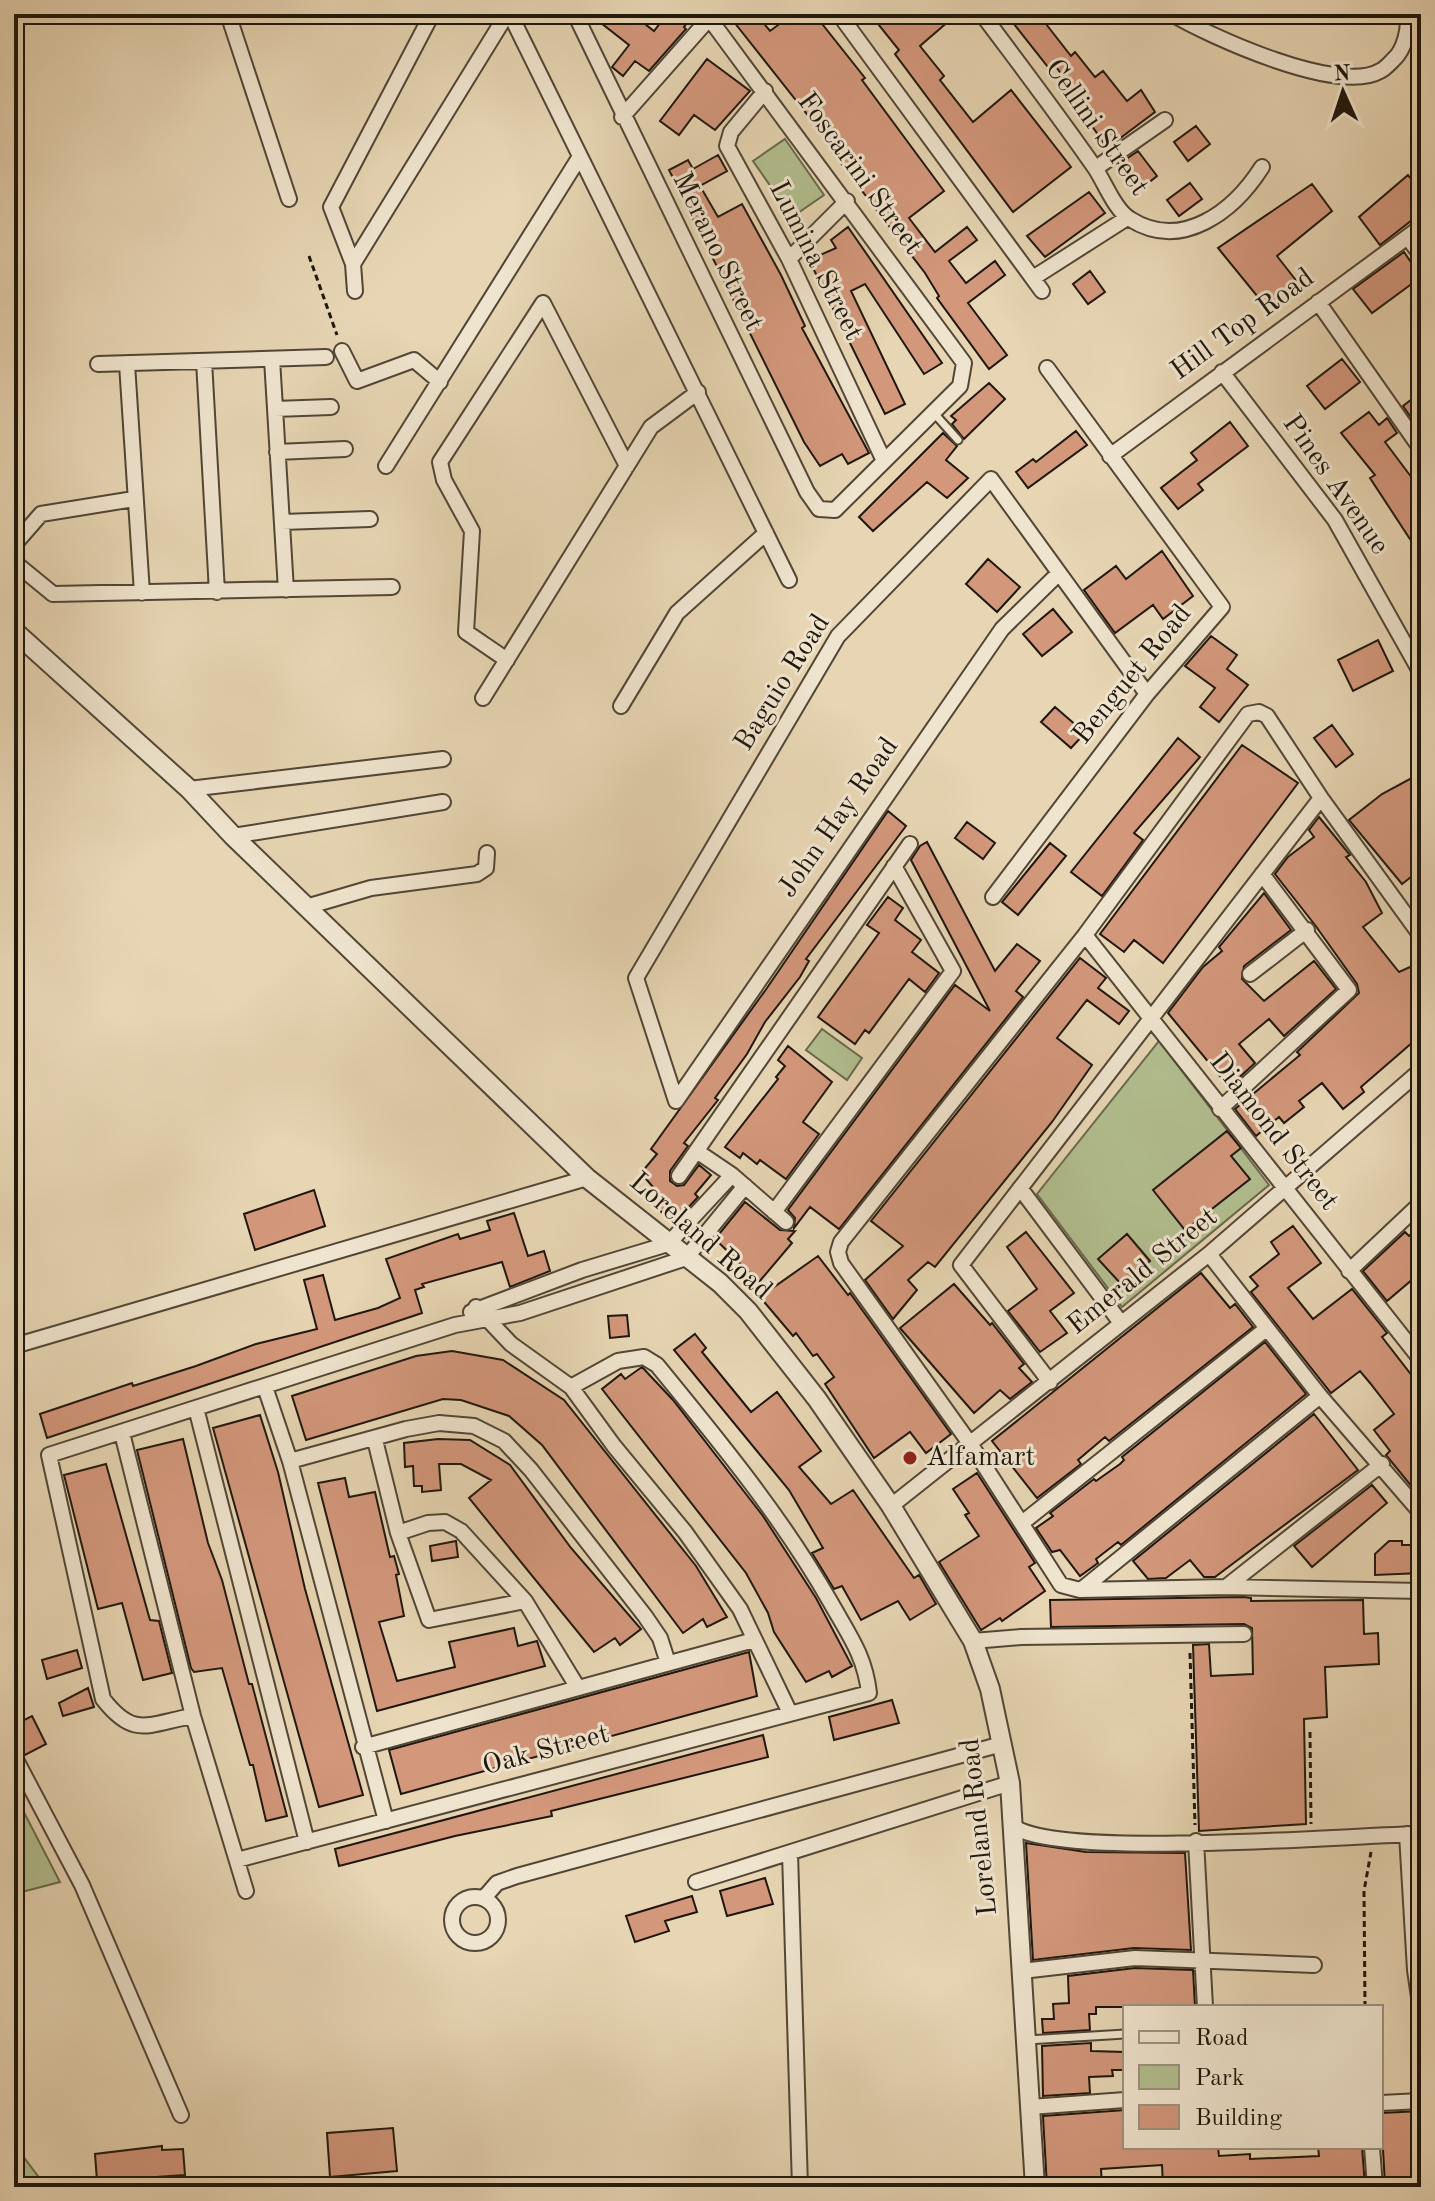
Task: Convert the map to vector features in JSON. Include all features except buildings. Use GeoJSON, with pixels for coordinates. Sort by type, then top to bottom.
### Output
{"type":"FeatureCollection","features":[{"type":"Feature","properties":{"kind":"street"},"geometry":{"type":"LineString","coordinates":[[228,14],[289,199]]}},
{"type":"Feature","properties":{"kind":"street"},"geometry":{"type":"LineString","coordinates":[[355,291],[353,264],[331,207],[432,14]]}},
{"type":"Feature","properties":{"kind":"street"},"geometry":{"type":"LineString","coordinates":[[353,264],[508,14]]}},
{"type":"Feature","properties":{"kind":"street"},"geometry":{"type":"LineString","coordinates":[[508,14],[789,580]]}},
{"type":"Feature","properties":{"kind":"street","name":"Merano Street"},"geometry":{"type":"LineString","coordinates":[[575,14],[622,117],[819,509],[826,512],[842,505],[884,461]]}},
{"type":"Feature","properties":{"kind":"street"},"geometry":{"type":"LineString","coordinates":[[839,14],[1042,291]]}},
{"type":"Feature","properties":{"kind":"street","name":"Cellini Street"},"geometry":{"type":"LineString","coordinates":[[982,14],[1096,168],[1127,218],[1157,231],[1176,233],[1199,225],[1246,193],[1262,167]]}},
{"type":"Feature","properties":{"kind":"street"},"geometry":{"type":"LineString","coordinates":[[1172,14],[1258,55],[1321,73],[1348,77],[1379,72],[1401,52],[1407,14]]}},
{"type":"Feature","properties":{"kind":"street"},"geometry":{"type":"LineString","coordinates":[[622,117],[711,16]]}},
{"type":"Feature","properties":{"kind":"street","name":"Foscarini Street"},"geometry":{"type":"LineString","coordinates":[[711,16],[964,363],[960,386],[933,412]]}},
{"type":"Feature","properties":{"kind":"street","name":"Lumina Street"},"geometry":{"type":"LineString","coordinates":[[765,91],[731,132],[727,146],[789,259],[884,461]]}},
{"type":"Feature","properties":{"kind":"street"},"geometry":{"type":"LineString","coordinates":[[1096,168],[1165,120]]}},
{"type":"Feature","properties":{"kind":"street"},"geometry":{"type":"LineString","coordinates":[[386,466],[579,158]]}},
{"type":"Feature","properties":{"kind":"street"},"geometry":{"type":"LineString","coordinates":[[789,259],[847,201]]}},
{"type":"Feature","properties":{"kind":"street"},"geometry":{"type":"LineString","coordinates":[[1033,278],[1127,218]]}},
{"type":"Feature","properties":{"kind":"street","name":"Hill Top Road"},"geometry":{"type":"LineString","coordinates":[[1110,456],[1421,227]]}},
{"type":"Feature","properties":{"kind":"street"},"geometry":{"type":"LineString","coordinates":[[1408,238],[1421,255]]}},
{"type":"Feature","properties":{"kind":"street"},"geometry":{"type":"LineString","coordinates":[[1318,302],[1421,449]]}},
{"type":"Feature","properties":{"kind":"street"},"geometry":{"type":"LineString","coordinates":[[507,660],[466,632],[472,531],[444,480],[440,462],[543,303],[627,466]]}},
{"type":"Feature","properties":{"kind":"street"},"geometry":{"type":"LineString","coordinates":[[342,351],[357,381],[414,360],[440,382]]}},
{"type":"Feature","properties":{"kind":"street"},"geometry":{"type":"LineString","coordinates":[[98,364],[326,357]]}},
{"type":"Feature","properties":{"kind":"street"},"geometry":{"type":"LineString","coordinates":[[272,359],[286,590]]}},
{"type":"Feature","properties":{"kind":"street"},"geometry":{"type":"LineString","coordinates":[[204,361],[217,592]]}},
{"type":"Feature","properties":{"kind":"street"},"geometry":{"type":"LineString","coordinates":[[127,364],[142,593]]}},
{"type":"Feature","properties":{"kind":"street","name":"Benguet Road"},"geometry":{"type":"LineString","coordinates":[[993,897],[1147,694],[1222,607],[1047,368]]}},
{"type":"Feature","properties":{"kind":"street","name":"Pines Avenue"},"geometry":{"type":"LineString","coordinates":[[1222,372],[1335,520],[1421,673]]}},
{"type":"Feature","properties":{"kind":"street"},"geometry":{"type":"LineString","coordinates":[[483,698],[651,427],[698,392]]}},
{"type":"Feature","properties":{"kind":"street"},"geometry":{"type":"LineString","coordinates":[[275,409],[331,407]]}},
{"type":"Feature","properties":{"kind":"street"},"geometry":{"type":"LineString","coordinates":[[884,461],[933,412]]}},
{"type":"Feature","properties":{"kind":"street"},"geometry":{"type":"LineString","coordinates":[[277,452],[345,449]]}},
{"type":"Feature","properties":{"kind":"street","name":"Baguio Road"},"geometry":{"type":"LineString","coordinates":[[676,1101],[636,978],[838,636],[991,479],[1147,694]]}},
{"type":"Feature","properties":{"kind":"street"},"geometry":{"type":"LineString","coordinates":[[14,545],[41,514],[134,499]]}},
{"type":"Feature","properties":{"kind":"street"},"geometry":{"type":"LineString","coordinates":[[282,522],[370,519]]}},
{"type":"Feature","properties":{"kind":"street"},"geometry":{"type":"LineString","coordinates":[[621,706],[677,613],[766,533]]}},
{"type":"Feature","properties":{"kind":"street"},"geometry":{"type":"LineString","coordinates":[[14,562],[53,594],[392,587]]}},
{"type":"Feature","properties":{"kind":"street","name":"John Hay Road"},"geometry":{"type":"LineString","coordinates":[[676,1101],[1002,629],[1058,574]]}},
{"type":"Feature","properties":{"kind":"street","name":"Loreland Road"},"geometry":{"type":"LineString","coordinates":[[14,631],[189,789],[233,836],[587,1178],[748,1311],[817,1399],[891,1506],[973,1641],[990,1689],[1002,1744],[1010,1783],[1035,2187]]}},
{"type":"Feature","properties":{"kind":"street"},"geometry":{"type":"LineString","coordinates":[[1421,936],[1321,798],[1267,716],[1259,712],[1248,714],[1085,935],[841,1242],[838,1252],[841,1263],[971,1445],[1061,1585],[1080,1590],[1226,1587],[1421,1591]]}},
{"type":"Feature","properties":{"kind":"street"},"geometry":{"type":"LineString","coordinates":[[189,789],[443,759]]}},
{"type":"Feature","properties":{"kind":"street"},"geometry":{"type":"LineString","coordinates":[[1050,1382],[961,1265],[1321,798]]}},
{"type":"Feature","properties":{"kind":"street"},"geometry":{"type":"LineString","coordinates":[[233,836],[443,802]]}},
{"type":"Feature","properties":{"kind":"street"},"geometry":{"type":"LineString","coordinates":[[679,1176],[910,844]]}},
{"type":"Feature","properties":{"kind":"street"},"geometry":{"type":"LineString","coordinates":[[306,907],[371,888],[477,874],[486,868],[487,853]]}},
{"type":"Feature","properties":{"kind":"street"},"geometry":{"type":"LineString","coordinates":[[774,1212],[953,971],[894,866]]}},
{"type":"Feature","properties":{"kind":"street"},"geometry":{"type":"LineString","coordinates":[[1220,1109],[1349,990],[1262,874]]}},
{"type":"Feature","properties":{"kind":"street"},"geometry":{"type":"LineString","coordinates":[[1250,974],[1307,930]]}},
{"type":"Feature","properties":{"kind":"street","name":"Diamond Street"},"geometry":{"type":"LineString","coordinates":[[1085,935],[1421,1360]]}},
{"type":"Feature","properties":{"kind":"street","name":"Emerald Street"},"geometry":{"type":"LineString","coordinates":[[891,1506],[1209,1254],[1421,1070]]}},
{"type":"Feature","properties":{"kind":"street"},"geometry":{"type":"LineString","coordinates":[[698,1152],[732,1175],[786,1222]]}},
{"type":"Feature","properties":{"kind":"street"},"geometry":{"type":"LineString","coordinates":[[455,1325],[476,1307],[668,1244],[732,1175]]}},
{"type":"Feature","properties":{"kind":"street"},"geometry":{"type":"LineString","coordinates":[[14,1346],[587,1178]]}},
{"type":"Feature","properties":{"kind":"street"},"geometry":{"type":"LineString","coordinates":[[193,1716],[134,1727],[119,1720],[103,1699],[49,1455],[455,1325],[520,1313],[686,1258],[745,1186]]}},
{"type":"Feature","properties":{"kind":"street"},"geometry":{"type":"LineString","coordinates":[[1020,1188],[1121,1323]]}},
{"type":"Feature","properties":{"kind":"street"},"geometry":{"type":"LineString","coordinates":[[1349,1271],[1421,1203]]}},
{"type":"Feature","properties":{"kind":"street"},"geometry":{"type":"LineString","coordinates":[[1209,1254],[1320,1396],[1382,1464],[1421,1513]]}},
{"type":"Feature","properties":{"kind":"street"},"geometry":{"type":"LineString","coordinates":[[476,1307],[511,1344],[571,1387],[614,1446],[685,1532],[740,1609],[790,1713]]}},
{"type":"Feature","properties":{"kind":"street"},"geometry":{"type":"LineString","coordinates":[[1022,1523],[1266,1329]]}},
{"type":"Feature","properties":{"kind":"street","name":"Oak Street"},"geometry":{"type":"LineString","coordinates":[[237,1860],[869,1693],[866,1664],[811,1567],[768,1501],[657,1365],[644,1357],[618,1361],[571,1387]]}},
{"type":"Feature","properties":{"kind":"street"},"geometry":{"type":"LineString","coordinates":[[265,1387],[290,1461],[363,1747],[386,1821]]}},
{"type":"Feature","properties":{"kind":"street"},"geometry":{"type":"LineString","coordinates":[[1080,1590],[1320,1396]]}},
{"type":"Feature","properties":{"kind":"street"},"geometry":{"type":"LineString","coordinates":[[196,1408],[307,1842]]}},
{"type":"Feature","properties":{"kind":"street"},"geometry":{"type":"LineString","coordinates":[[290,1461],[439,1423],[474,1426],[504,1441],[531,1470],[645,1616],[660,1638],[668,1663]]}},
{"type":"Feature","properties":{"kind":"street"},"geometry":{"type":"LineString","coordinates":[[122,1433],[193,1716],[246,1891]]}},
{"type":"Feature","properties":{"kind":"street"},"geometry":{"type":"LineString","coordinates":[[375,1440],[398,1533],[429,1620],[525,1601]]}},
{"type":"Feature","properties":{"kind":"street"},"geometry":{"type":"LineString","coordinates":[[1226,1587],[1382,1464]]}},
{"type":"Feature","properties":{"kind":"street"},"geometry":{"type":"LineString","coordinates":[[398,1533],[428,1523],[445,1522],[461,1531],[525,1601],[578,1688]]}},
{"type":"Feature","properties":{"kind":"street"},"geometry":{"type":"LineString","coordinates":[[973,1641],[1021,1637],[1244,1634]]}},
{"type":"Feature","properties":{"kind":"street"},"geometry":{"type":"LineString","coordinates":[[363,1747],[754,1640]]}},
{"type":"Feature","properties":{"kind":"street"},"geometry":{"type":"LineString","coordinates":[[484,1898],[497,1883],[517,1876],[1002,1744]]}},
{"type":"Feature","properties":{"kind":"street"},"geometry":{"type":"LineString","coordinates":[[14,1756],[82,1885],[181,2115]]}},
{"type":"Feature","properties":{"kind":"street"},"geometry":{"type":"LineString","coordinates":[[696,1882],[1010,1783]]}},
{"type":"Feature","properties":{"kind":"street"},"geometry":{"type":"LineString","coordinates":[[1013,1826],[1031,1836],[1089,1843],[1414,1834],[1415,1970],[1421,2011]]}},
{"type":"Feature","properties":{"kind":"street"},"geometry":{"type":"LineString","coordinates":[[1196,1841],[1205,2005]]}},
{"type":"Feature","properties":{"kind":"street"},"geometry":{"type":"LineString","coordinates":[[790,1853],[800,2187]]}},
{"type":"Feature","properties":{"kind":"street"},"geometry":{"type":"LineString","coordinates":[[1022,1971],[1135,1958],[1314,1965]]}},
{"type":"Feature","properties":{"kind":"street"},"geometry":{"type":"LineString","coordinates":[[1030,2107],[1123,2100]]}},
{"type":"Feature","properties":{"kind":"street"},"geometry":{"type":"LineString","coordinates":[[1383,2103],[1421,2101]]}},
{"type":"Feature","properties":{"kind":"street"},"geometry":{"type":"LineString","coordinates":[[1372,2149],[1375,2187]]}},
{"type":"Feature","properties":{"kind":"lane"},"geometry":{"type":"LineString","coordinates":[[933,412],[958,440]]}},
{"type":"Feature","properties":{"kind":"lane"},"geometry":{"type":"LineString","coordinates":[[1026,2040],[1123,2034]]}},
{"type":"Feature","properties":{"kind":"path"},"geometry":{"type":"LineString","coordinates":[[309,256],[342,351]]}},
{"type":"Feature","properties":{"kind":"path"},"geometry":{"type":"LineString","coordinates":[[1190,1636],[1196,1841]]}},
{"type":"Feature","properties":{"kind":"path"},"geometry":{"type":"LineString","coordinates":[[1310,1732],[1311,1837]]}},
{"type":"Feature","properties":{"kind":"path"},"geometry":{"type":"LineString","coordinates":[[1365,2005],[1364,1891],[1373,1836]]}},
{"type":"Feature","properties":{"kind":"green space"},"geometry":{"type":"Polygon","coordinates":[[[785,139],[824,195],[792,217],[753,161],[785,139]]]}},
{"type":"Feature","properties":{"kind":"green space"},"geometry":{"type":"Polygon","coordinates":[[[822,1029],[862,1058],[847,1080],[806,1050],[822,1029]]]}},
{"type":"Feature","properties":{"kind":"green space"},"geometry":{"type":"Polygon","coordinates":[[[1159,1041],[1269,1185],[1122,1307],[1037,1194],[1159,1041]]]}},
{"type":"Feature","properties":{"kind":"green space"},"geometry":{"type":"Polygon","coordinates":[[[14,1793],[60,1882],[14,1894],[14,1793]]]}},
{"type":"Feature","properties":{"kind":"green space"},"geometry":{"type":"Polygon","coordinates":[[[14,2144],[46,2187],[14,2187],[14,2144]]]}},
{"type":"Feature","properties":{"kind":"waterway"},"geometry":{"type":"LineString","coordinates":[[14,824],[18,823]]}},
{"type":"Feature","properties":{"kind":"place","name":"Alfamart"},"geometry":{"type":"Point","coordinates":[910,1458]}}]}
